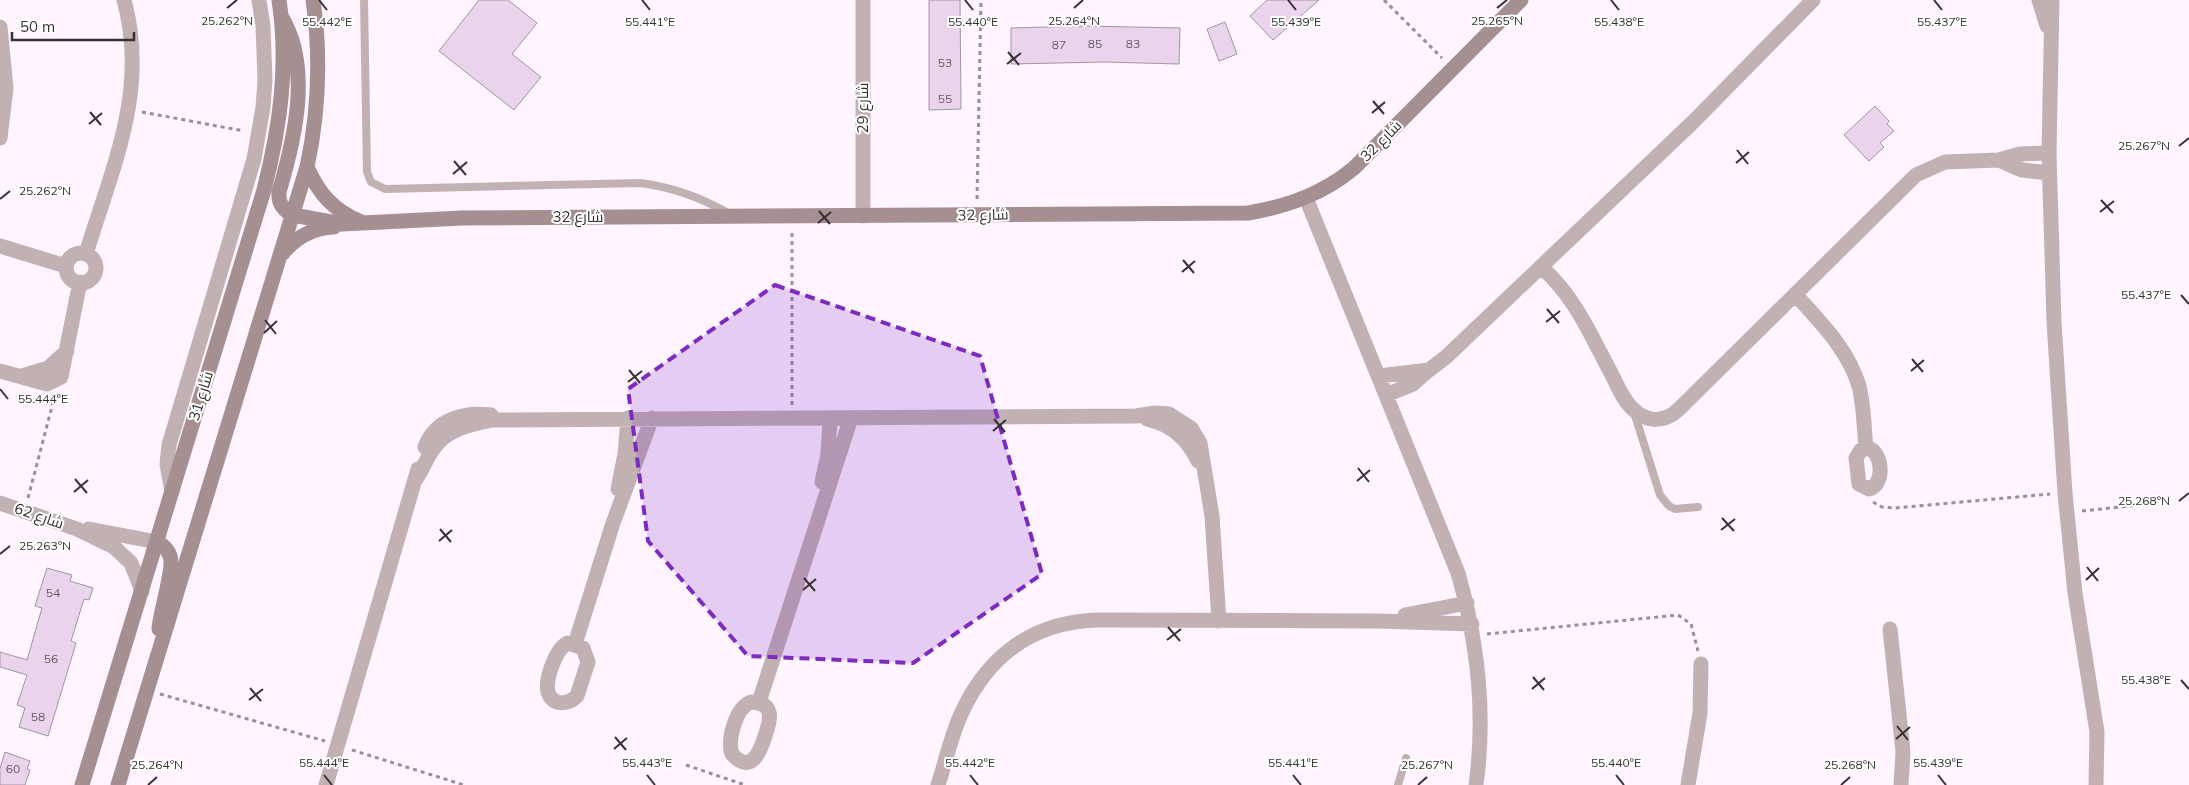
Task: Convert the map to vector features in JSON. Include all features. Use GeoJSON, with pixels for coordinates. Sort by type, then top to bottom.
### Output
{"type":"FeatureCollection","features":[{"type":"Feature","properties":{"kind":"street"},"geometry":{"type":"LineString","coordinates":[[86,254],[130,109],[134,57],[124,0]]}},
{"type":"Feature","properties":{"kind":"street"},"geometry":{"type":"LineString","coordinates":[[172,492],[167,464],[169,445],[247,183],[259,134],[265,80],[263,26],[259,0]]}},
{"type":"Feature","properties":{"kind":"street","name":"شارع 31"},"geometry":{"type":"LineString","coordinates":[[82,785],[271,163],[282,95],[284,46],[279,0]]}},
{"type":"Feature","properties":{"kind":"street"},"geometry":{"type":"LineString","coordinates":[[118,785],[307,167],[316,114],[318,84],[318,53],[313,0]]}},
{"type":"Feature","properties":{"kind":"street","name":"شارع 29"},"geometry":{"type":"LineString","coordinates":[[863,0],[863,216]]}},
{"type":"Feature","properties":{"kind":"street","name":"شارع 32"},"geometry":{"type":"LineString","coordinates":[[293,215],[330,223],[365,223],[462,218],[1248,213],[1274,208],[1306,198],[1341,178],[1354,168],[1521,0]]}},
{"type":"Feature","properties":{"kind":"street"},"geometry":{"type":"LineString","coordinates":[[1386,394],[1413,384],[1455,350],[1693,122],[1814,0]]}},
{"type":"Feature","properties":{"kind":"street"},"geometry":{"type":"LineString","coordinates":[[2039,0],[2046,16],[2050,40]]}},
{"type":"Feature","properties":{"kind":"street"},"geometry":{"type":"LineString","coordinates":[[2052,0],[2049,173],[2053,304],[2065,492],[2075,593],[2097,732],[2096,785]]}},
{"type":"Feature","properties":{"kind":"street"},"geometry":{"type":"LineString","coordinates":[[281,16],[292,35],[298,67],[294,122],[279,192],[280,204],[293,215]]}},
{"type":"Feature","properties":{"kind":"street"},"geometry":{"type":"LineString","coordinates":[[0,27],[6,88],[0,138]]}},
{"type":"Feature","properties":{"kind":"street"},"geometry":{"type":"LineString","coordinates":[[1541,267],[1560,284],[1573,302],[1633,410],[1646,418],[1662,419],[1673,414],[1916,175],[1945,162],[1999,160],[2020,154],[2049,153]]}},
{"type":"Feature","properties":{"kind":"street"},"geometry":{"type":"LineString","coordinates":[[1999,160],[2022,170],[2049,173]]}},
{"type":"Feature","properties":{"kind":"street","name":"شارع 32"},"geometry":{"type":"LineString","coordinates":[[307,167],[318,190],[329,204],[344,214],[365,223]]}},
{"type":"Feature","properties":{"kind":"street"},"geometry":{"type":"LineString","coordinates":[[1306,198],[1450,551],[1467,603],[1473,630],[1481,713],[1476,785]]}},
{"type":"Feature","properties":{"kind":"street"},"geometry":{"type":"LineString","coordinates":[[280,257],[293,242],[310,232],[329,227],[352,226],[365,223]]}},
{"type":"Feature","properties":{"kind":"street"},"geometry":{"type":"LineString","coordinates":[[0,246],[66,266]]}},
{"type":"Feature","properties":{"kind":"street"},"geometry":{"type":"LineString","coordinates":[[81,253],[92,257],[96,268],[91,278],[80,282],[68,275],[66,266],[71,256],[81,253]]}},
{"type":"Feature","properties":{"kind":"street"},"geometry":{"type":"LineString","coordinates":[[0,371],[47,384],[53,382],[63,372],[80,282]]}},
{"type":"Feature","properties":{"kind":"street"},"geometry":{"type":"LineString","coordinates":[[1795,294],[1837,342],[1850,364],[1862,400],[1866,448]]}},
{"type":"Feature","properties":{"kind":"street"},"geometry":{"type":"LineString","coordinates":[[18,377],[48,368],[67,351]]}},
{"type":"Feature","properties":{"kind":"street"},"geometry":{"type":"LineString","coordinates":[[1378,376],[1430,369]]}},
{"type":"Feature","properties":{"kind":"street"},"geometry":{"type":"LineString","coordinates":[[326,785],[416,479],[433,449],[448,434],[480,422],[507,419],[1136,416],[1154,413],[1169,414],[1186,423],[1196,434],[1200,443],[1212,516],[1219,620]]}},
{"type":"Feature","properties":{"kind":"street"},"geometry":{"type":"LineString","coordinates":[[613,523],[616,494],[625,454],[628,418]]}},
{"type":"Feature","properties":{"kind":"street"},"geometry":{"type":"LineString","coordinates":[[575,644],[613,523],[652,418]]}},
{"type":"Feature","properties":{"kind":"street"},"geometry":{"type":"LineString","coordinates":[[816,522],[817,503],[828,454],[830,418]]}},
{"type":"Feature","properties":{"kind":"street"},"geometry":{"type":"LineString","coordinates":[[759,702],[851,418]]}},
{"type":"Feature","properties":{"kind":"street"},"geometry":{"type":"LineString","coordinates":[[1866,448],[1874,450],[1878,456],[1879,481],[1876,487],[1865,489],[1858,481],[1856,458],[1858,452],[1866,448]]}},
{"type":"Feature","properties":{"kind":"street","name":"شارع 62"},"geometry":{"type":"LineString","coordinates":[[0,503],[78,529],[121,552],[131,563],[142,591]]}},
{"type":"Feature","properties":{"kind":"street","name":"شارع 62"},"geometry":{"type":"LineString","coordinates":[[78,529],[96,530],[157,542]]}},
{"type":"Feature","properties":{"kind":"street"},"geometry":{"type":"LineString","coordinates":[[157,542],[168,551],[172,564],[161,611],[159,653]]}},
{"type":"Feature","properties":{"kind":"street"},"geometry":{"type":"LineString","coordinates":[[1377,621],[1467,603]]}},
{"type":"Feature","properties":{"kind":"street"},"geometry":{"type":"LineString","coordinates":[[938,785],[956,727],[969,698],[993,666],[1029,636],[1054,625],[1084,620],[1377,621],[1473,630]]}},
{"type":"Feature","properties":{"kind":"street"},"geometry":{"type":"LineString","coordinates":[[1890,629],[1903,752],[1901,785]]}},
{"type":"Feature","properties":{"kind":"street"},"geometry":{"type":"LineString","coordinates":[[1688,785],[1699,728],[1701,664]]}},
{"type":"Feature","properties":{"kind":"lane"},"geometry":{"type":"LineString","coordinates":[[364,0],[367,172],[375,186],[385,189],[640,184],[674,189],[690,194],[734,216]]}},
{"type":"Feature","properties":{"kind":"lane"},"geometry":{"type":"LineString","coordinates":[[1633,410],[1662,498],[1675,509],[1698,507]]}},
{"type":"Feature","properties":{"kind":"lane"},"geometry":{"type":"LineString","coordinates":[[1398,785],[1406,758]]}},
{"type":"Feature","properties":{"kind":"path"},"geometry":{"type":"LineString","coordinates":[[977,214],[981,0]]}},
{"type":"Feature","properties":{"kind":"path"},"geometry":{"type":"LineString","coordinates":[[1384,0],[1453,69]]}},
{"type":"Feature","properties":{"kind":"path"},"geometry":{"type":"LineString","coordinates":[[130,109],[259,134]]}},
{"type":"Feature","properties":{"kind":"path"},"geometry":{"type":"LineString","coordinates":[[792,215],[792,418]]}},
{"type":"Feature","properties":{"kind":"path"},"geometry":{"type":"LineString","coordinates":[[24,511],[54,403],[53,382]]}},
{"type":"Feature","properties":{"kind":"path"},"geometry":{"type":"LineString","coordinates":[[1865,489],[1873,502],[1888,508],[2065,492]]}},
{"type":"Feature","properties":{"kind":"path"},"geometry":{"type":"LineString","coordinates":[[2067,512],[2158,503]]}},
{"type":"Feature","properties":{"kind":"path"},"geometry":{"type":"LineString","coordinates":[[1473,630],[1678,615],[1691,624],[1701,664]]}},
{"type":"Feature","properties":{"kind":"path"},"geometry":{"type":"LineString","coordinates":[[147,690],[338,745],[464,785]]}},
{"type":"Feature","properties":{"kind":"path"},"geometry":{"type":"LineString","coordinates":[[686,765],[745,785]]}},
{"type":"Feature","properties":{"kind":"highlighted area"},"geometry":{"type":"Polygon","coordinates":[[[775,285],[980,356],[1042,574],[913,663],[748,656],[648,541],[628,389],[775,285]]]}},
{"type":"Feature","properties":{"kind":"building"},"geometry":{"type":"Polygon","coordinates":[[[479,0],[508,0],[537,23],[512,54],[541,77],[514,110],[439,51],[479,0]]]}},
{"type":"Feature","properties":{"kind":"building"},"geometry":{"type":"Polygon","coordinates":[[[929,0],[960,0],[961,109],[929,110],[929,0]]]}},
{"type":"Feature","properties":{"kind":"building"},"geometry":{"type":"Polygon","coordinates":[[[1267,0],[1319,0],[1273,40],[1250,16],[1267,0]]]}},
{"type":"Feature","properties":{"kind":"building"},"geometry":{"type":"Polygon","coordinates":[[[1225,22],[1237,54],[1219,61],[1207,29],[1225,22]]]}},
{"type":"Feature","properties":{"kind":"building"},"geometry":{"type":"Polygon","coordinates":[[[1085,26],[1180,28],[1179,64],[1105,62],[1011,64],[1011,28],[1085,26]]]}},
{"type":"Feature","properties":{"kind":"building"},"geometry":{"type":"Polygon","coordinates":[[[1875,106],[1889,121],[1887,124],[1894,131],[1880,143],[1884,147],[1869,161],[1844,135],[1875,106]]]}},
{"type":"Feature","properties":{"kind":"building"},"geometry":{"type":"Polygon","coordinates":[[[47,568],[72,575],[70,581],[93,588],[89,600],[84,599],[71,641],[76,643],[48,736],[19,727],[25,708],[17,705],[27,675],[0,667],[0,652],[27,660],[42,608],[35,606],[47,568]]]}},
{"type":"Feature","properties":{"kind":"building"},"geometry":{"type":"Polygon","coordinates":[[[5,752],[30,761],[27,769],[30,770],[25,785],[0,785],[0,768],[5,752]]]}}]}
